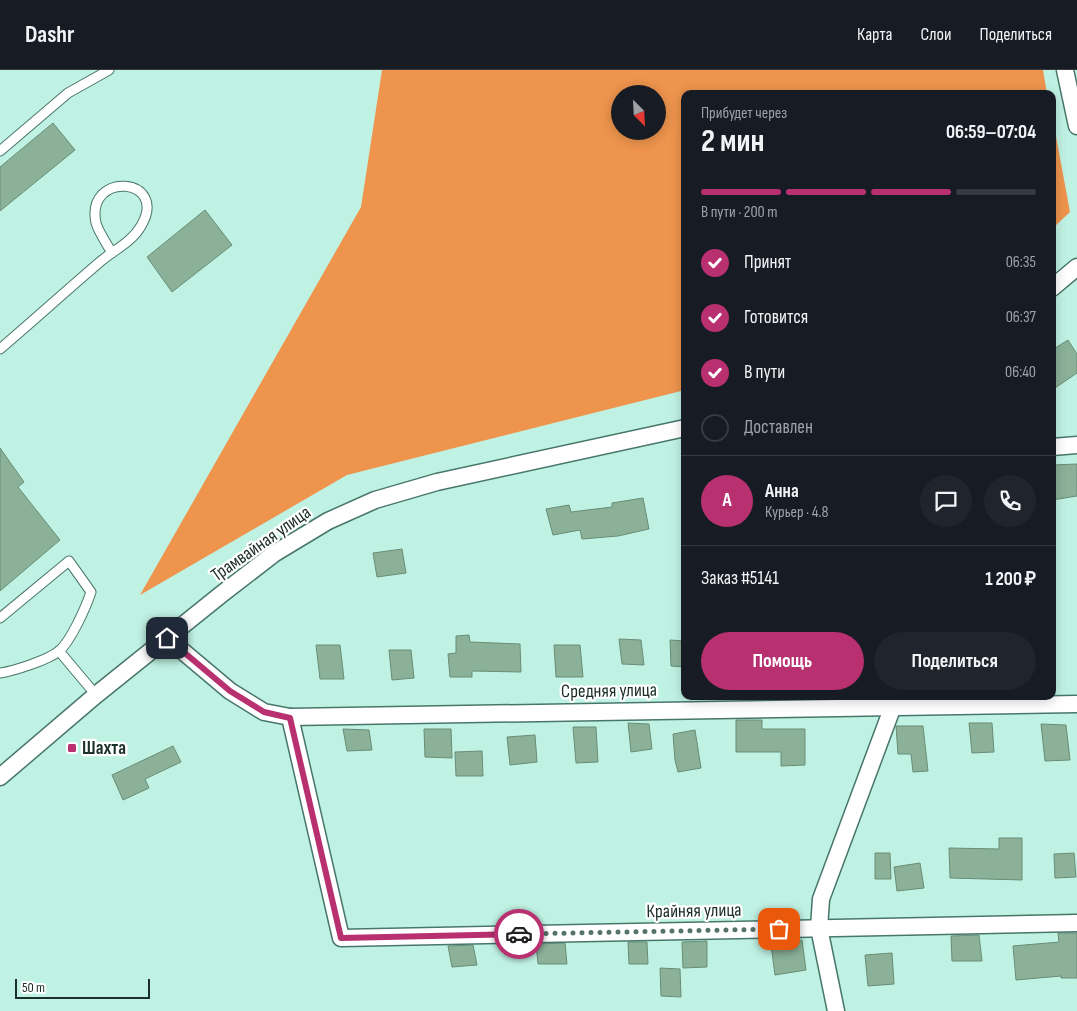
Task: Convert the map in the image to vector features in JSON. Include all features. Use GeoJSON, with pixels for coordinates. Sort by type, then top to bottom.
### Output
{"type":"FeatureCollection","features":[{"type":"Feature","properties":{"kind":"street"},"geometry":{"type":"LineString","coordinates":[[1065,70],[1077,126]]}},
{"type":"Feature","properties":{"kind":"street"},"geometry":{"type":"LineString","coordinates":[[1056,285],[1077,267]]}},
{"type":"Feature","properties":{"kind":"street","name":"Трамвайная улица"},"geometry":{"type":"LineString","coordinates":[[0,777],[96,695],[275,553],[328,521],[375,500],[447,480],[681,429]]}},
{"type":"Feature","properties":{"kind":"street"},"geometry":{"type":"LineString","coordinates":[[1056,447],[1077,444]]}},
{"type":"Feature","properties":{"kind":"street","name":"Средняя улица"},"geometry":{"type":"LineString","coordinates":[[167,638],[230,691],[264,712],[290,718],[895,701],[1077,704]]}},
{"type":"Feature","properties":{"kind":"street"},"geometry":{"type":"LineString","coordinates":[[836,1011],[819,928],[821,899],[895,701]]}},
{"type":"Feature","properties":{"kind":"street","name":"Крайняя улица"},"geometry":{"type":"LineString","coordinates":[[290,718],[341,938],[1077,923]]}},
{"type":"Feature","properties":{"kind":"lane"},"geometry":{"type":"LineString","coordinates":[[0,151],[68,93],[108,70]]}},
{"type":"Feature","properties":{"kind":"lane"},"geometry":{"type":"LineString","coordinates":[[0,349],[139,230],[148,214],[146,201],[138,190],[128,185],[112,187],[100,196],[95,211],[96,224],[112,253]]}},
{"type":"Feature","properties":{"kind":"lane"},"geometry":{"type":"LineString","coordinates":[[0,618],[69,561],[91,592],[84,612],[59,651],[16,671],[0,673]]}},
{"type":"Feature","properties":{"kind":"lane"},"geometry":{"type":"LineString","coordinates":[[59,651],[96,695]]}},
{"type":"Feature","properties":{"kind":"shaded area"},"geometry":{"type":"Polygon","coordinates":[[[382,70],[1043,70],[1046,90],[681,90],[681,391],[347,475],[140,595],[361,207],[382,70]]]}},
{"type":"Feature","properties":{"kind":"shaded area"},"geometry":{"type":"Polygon","coordinates":[[[1056,136],[1070,212],[1056,225],[1056,136]]]}},
{"type":"Feature","properties":{"kind":"building"},"geometry":{"type":"Polygon","coordinates":[[[53,123],[75,150],[0,211],[0,167],[53,123]]]}},
{"type":"Feature","properties":{"kind":"building"},"geometry":{"type":"Polygon","coordinates":[[[205,210],[232,245],[172,292],[147,257],[205,210]]]}},
{"type":"Feature","properties":{"kind":"building"},"geometry":{"type":"Polygon","coordinates":[[[1068,340],[1077,354],[1077,373],[1056,387],[1056,348],[1068,340]]]}},
{"type":"Feature","properties":{"kind":"building"},"geometry":{"type":"Polygon","coordinates":[[[0,448],[24,482],[18,487],[60,540],[0,591],[0,448]]]}},
{"type":"Feature","properties":{"kind":"building"},"geometry":{"type":"Polygon","coordinates":[[[1077,464],[1077,496],[1056,499],[1056,465],[1077,464]]]}},
{"type":"Feature","properties":{"kind":"building"},"geometry":{"type":"Polygon","coordinates":[[[643,498],[649,529],[618,536],[582,539],[580,530],[553,535],[546,509],[569,505],[571,512],[612,507],[612,503],[643,498]]]}},
{"type":"Feature","properties":{"kind":"building"},"geometry":{"type":"Polygon","coordinates":[[[402,549],[406,573],[377,577],[373,553],[402,549]]]}},
{"type":"Feature","properties":{"kind":"building"},"geometry":{"type":"Polygon","coordinates":[[[469,635],[470,642],[520,644],[521,672],[472,671],[472,677],[450,677],[448,654],[456,653],[456,636],[469,635]]]}},
{"type":"Feature","properties":{"kind":"building"},"geometry":{"type":"Polygon","coordinates":[[[619,639],[641,640],[644,665],[622,664],[619,639]]]}},
{"type":"Feature","properties":{"kind":"building"},"geometry":{"type":"Polygon","coordinates":[[[670,640],[681,641],[681,667],[671,666],[670,640]]]}},
{"type":"Feature","properties":{"kind":"building"},"geometry":{"type":"Polygon","coordinates":[[[316,645],[340,645],[344,679],[320,679],[316,645]]]}},
{"type":"Feature","properties":{"kind":"building"},"geometry":{"type":"Polygon","coordinates":[[[554,645],[580,645],[583,677],[556,677],[554,645]]]}},
{"type":"Feature","properties":{"kind":"building"},"geometry":{"type":"Polygon","coordinates":[[[389,650],[411,650],[414,678],[392,680],[389,650]]]}},
{"type":"Feature","properties":{"kind":"building"},"geometry":{"type":"Polygon","coordinates":[[[736,720],[762,720],[762,729],[805,729],[805,765],[781,766],[781,752],[736,752],[736,720]]]}},
{"type":"Feature","properties":{"kind":"building"},"geometry":{"type":"Polygon","coordinates":[[[628,723],[649,724],[652,749],[631,752],[628,723]]]}},
{"type":"Feature","properties":{"kind":"building"},"geometry":{"type":"Polygon","coordinates":[[[969,723],[992,723],[994,752],[972,753],[969,723]]]}},
{"type":"Feature","properties":{"kind":"building"},"geometry":{"type":"Polygon","coordinates":[[[1041,724],[1066,725],[1070,760],[1045,761],[1041,724]]]}},
{"type":"Feature","properties":{"kind":"building"},"geometry":{"type":"Polygon","coordinates":[[[896,726],[923,726],[928,771],[913,772],[911,754],[898,754],[896,726]]]}},
{"type":"Feature","properties":{"kind":"building"},"geometry":{"type":"Polygon","coordinates":[[[573,727],[596,727],[598,762],[576,763],[573,727]]]}},
{"type":"Feature","properties":{"kind":"building"},"geometry":{"type":"Polygon","coordinates":[[[343,729],[369,730],[372,750],[347,751],[343,729]]]}},
{"type":"Feature","properties":{"kind":"building"},"geometry":{"type":"Polygon","coordinates":[[[424,729],[451,729],[452,758],[425,757],[424,729]]]}},
{"type":"Feature","properties":{"kind":"building"},"geometry":{"type":"Polygon","coordinates":[[[695,730],[701,768],[678,772],[673,734],[695,730]]]}},
{"type":"Feature","properties":{"kind":"building"},"geometry":{"type":"Polygon","coordinates":[[[535,735],[537,762],[510,765],[507,737],[535,735]]]}},
{"type":"Feature","properties":{"kind":"building"},"geometry":{"type":"Polygon","coordinates":[[[173,746],[181,762],[145,779],[149,788],[123,800],[112,775],[173,746]]]}},
{"type":"Feature","properties":{"kind":"building"},"geometry":{"type":"Polygon","coordinates":[[[482,751],[483,776],[456,776],[455,752],[482,751]]]}},
{"type":"Feature","properties":{"kind":"building"},"geometry":{"type":"Polygon","coordinates":[[[999,838],[1022,838],[1022,880],[950,878],[949,848],[999,849],[999,838]]]}},
{"type":"Feature","properties":{"kind":"building"},"geometry":{"type":"Polygon","coordinates":[[[875,853],[890,853],[891,879],[875,879],[875,853]]]}},
{"type":"Feature","properties":{"kind":"building"},"geometry":{"type":"Polygon","coordinates":[[[1074,853],[1076,877],[1055,878],[1054,854],[1074,853]]]}},
{"type":"Feature","properties":{"kind":"building"},"geometry":{"type":"Polygon","coordinates":[[[920,863],[924,888],[897,891],[894,867],[920,863]]]}},
{"type":"Feature","properties":{"kind":"building"},"geometry":{"type":"Polygon","coordinates":[[[1058,933],[1077,933],[1077,978],[1061,978],[1061,976],[1016,980],[1013,946],[1059,942],[1058,933]]]}},
{"type":"Feature","properties":{"kind":"building"},"geometry":{"type":"Polygon","coordinates":[[[979,935],[982,961],[952,961],[951,936],[979,935]]]}},
{"type":"Feature","properties":{"kind":"building"},"geometry":{"type":"Polygon","coordinates":[[[802,940],[806,970],[775,975],[771,945],[802,940]]]}},
{"type":"Feature","properties":{"kind":"building"},"geometry":{"type":"Polygon","coordinates":[[[707,941],[707,967],[683,968],[682,942],[707,941]]]}},
{"type":"Feature","properties":{"kind":"building"},"geometry":{"type":"Polygon","coordinates":[[[628,942],[647,942],[648,964],[629,964],[628,942]]]}},
{"type":"Feature","properties":{"kind":"building"},"geometry":{"type":"Polygon","coordinates":[[[565,943],[567,964],[538,964],[536,944],[565,943]]]}},
{"type":"Feature","properties":{"kind":"building"},"geometry":{"type":"Polygon","coordinates":[[[473,945],[477,965],[452,967],[448,946],[473,945]]]}},
{"type":"Feature","properties":{"kind":"building"},"geometry":{"type":"Polygon","coordinates":[[[892,953],[894,984],[868,986],[865,955],[892,953]]]}},
{"type":"Feature","properties":{"kind":"building"},"geometry":{"type":"Polygon","coordinates":[[[660,968],[680,969],[681,997],[661,996],[660,968]]]}},
{"type":"Feature","properties":{"kind":"way so far"},"geometry":{"type":"LineString","coordinates":[[519,934],[779,929]]}},
{"type":"Feature","properties":{"kind":"place","name":"Шахта"},"geometry":{"type":"Point","coordinates":[72,748]}},
{"type":"Feature","properties":{"kind":"route"},"geometry":{"type":"LineString","coordinates":[[167,638],[230,691],[264,712],[290,718],[341,938],[519,934]]}}]}
